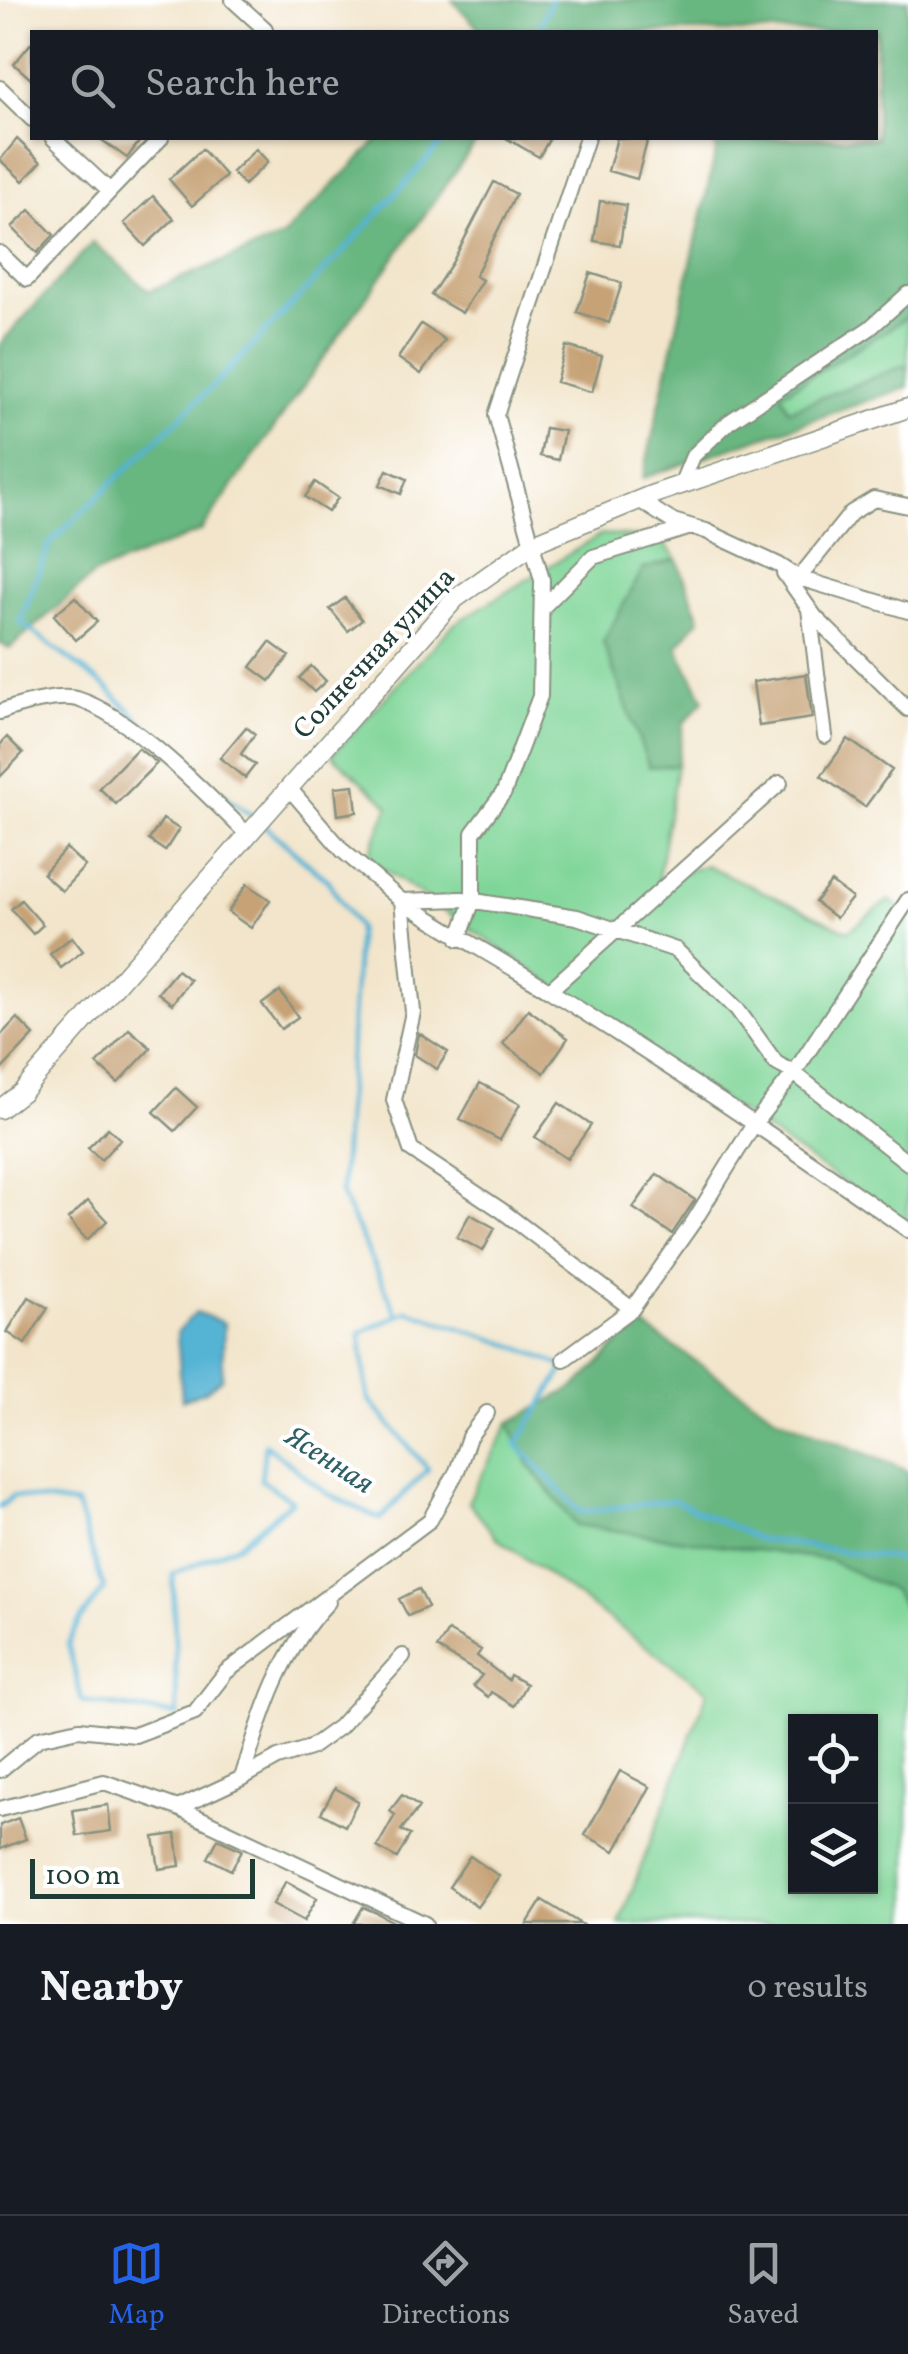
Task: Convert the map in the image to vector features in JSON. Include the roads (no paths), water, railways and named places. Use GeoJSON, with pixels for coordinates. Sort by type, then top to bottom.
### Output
{"type":"FeatureCollection","features":[{"type":"Feature","properties":{"kind":"street"},"geometry":{"type":"LineString","coordinates":[[233,0],[264,30]]}},
{"type":"Feature","properties":{"kind":"street"},"geometry":{"type":"LineString","coordinates":[[0,88],[30,117]]}},
{"type":"Feature","properties":{"kind":"street"},"geometry":{"type":"LineString","coordinates":[[55,140],[110,191]]}},
{"type":"Feature","properties":{"kind":"street"},"geometry":{"type":"LineString","coordinates":[[0,253],[27,278],[159,140]]}},
{"type":"Feature","properties":{"kind":"street"},"geometry":{"type":"LineString","coordinates":[[459,939],[472,900],[473,832],[504,792],[540,696],[542,580],[496,415],[586,140]]}},
{"type":"Feature","properties":{"kind":"street"},"geometry":{"type":"LineString","coordinates":[[681,485],[693,456],[729,422],[870,328],[908,294]]}},
{"type":"Feature","properties":{"kind":"street","name":"Солнечная улица"},"geometry":{"type":"LineString","coordinates":[[0,1109],[22,1092],[455,600],[534,543],[639,500],[908,408]]}},
{"type":"Feature","properties":{"kind":"street"},"geometry":{"type":"LineString","coordinates":[[799,578],[851,513],[874,499],[908,506]]}},
{"type":"Feature","properties":{"kind":"street"},"geometry":{"type":"LineString","coordinates":[[639,500],[670,520],[779,565],[799,578],[908,610]]}},
{"type":"Feature","properties":{"kind":"street"},"geometry":{"type":"LineString","coordinates":[[543,607],[593,556],[692,526]]}},
{"type":"Feature","properties":{"kind":"street"},"geometry":{"type":"LineString","coordinates":[[779,565],[809,608],[908,709]]}},
{"type":"Feature","properties":{"kind":"street"},"geometry":{"type":"LineString","coordinates":[[809,608],[825,736]]}},
{"type":"Feature","properties":{"kind":"street"},"geometry":{"type":"LineString","coordinates":[[0,712],[20,704],[73,698],[124,721],[248,835]]}},
{"type":"Feature","properties":{"kind":"street"},"geometry":{"type":"LineString","coordinates":[[550,990],[780,783]]}},
{"type":"Feature","properties":{"kind":"street"},"geometry":{"type":"LineString","coordinates":[[289,788],[343,852],[402,901],[459,939],[550,990],[908,1230]]}},
{"type":"Feature","properties":{"kind":"street"},"geometry":{"type":"LineString","coordinates":[[402,901],[472,900],[577,917],[676,950],[737,1009],[776,1063],[908,1163]]}},
{"type":"Feature","properties":{"kind":"street"},"geometry":{"type":"LineString","coordinates":[[564,1359],[632,1309],[908,900]]}},
{"type":"Feature","properties":{"kind":"street"},"geometry":{"type":"LineString","coordinates":[[402,901],[413,1012],[394,1100],[411,1150],[501,1210],[632,1309]]}},
{"type":"Feature","properties":{"kind":"street"},"geometry":{"type":"LineString","coordinates":[[0,1770],[39,1738],[79,1729],[135,1735],[195,1712],[226,1672],[430,1520],[457,1471],[469,1438],[487,1413]]}},
{"type":"Feature","properties":{"kind":"street"},"geometry":{"type":"LineString","coordinates":[[242,1778],[260,1717],[302,1629],[353,1576]]}},
{"type":"Feature","properties":{"kind":"street"},"geometry":{"type":"LineString","coordinates":[[178,1808],[278,1758],[310,1748],[339,1727],[403,1656]]}},
{"type":"Feature","properties":{"kind":"street"},"geometry":{"type":"LineString","coordinates":[[0,1808],[104,1782],[178,1808],[425,1924]]}},
{"type":"Feature","properties":{"kind":"water"},"geometry":{"type":"Polygon","coordinates":[[[196,1312],[224,1323],[222,1378],[206,1391],[182,1400],[177,1332],[196,1312]]]}},
{"type":"Feature","properties":{"kind":"waterway"},"geometry":{"type":"LineString","coordinates":[[539,30],[551,0]]}},
{"type":"Feature","properties":{"kind":"waterway"},"geometry":{"type":"LineString","coordinates":[[255,818],[184,764],[105,686],[20,622],[50,543],[221,378],[444,140]]}},
{"type":"Feature","properties":{"kind":"waterway"},"geometry":{"type":"LineString","coordinates":[[264,825],[328,881],[358,928],[341,1194],[398,1316]]}},
{"type":"Feature","properties":{"kind":"waterway","name":"Ясенная"},"geometry":{"type":"LineString","coordinates":[[0,1507],[13,1496],[77,1505],[104,1589],[80,1620],[68,1644],[82,1701],[177,1715],[173,1574],[238,1545],[292,1501],[261,1480],[265,1444],[326,1493],[380,1519],[428,1469],[368,1399],[360,1333],[408,1311],[565,1367],[517,1444],[580,1512],[674,1500],[758,1539],[905,1560],[908,1565]]}}]}
